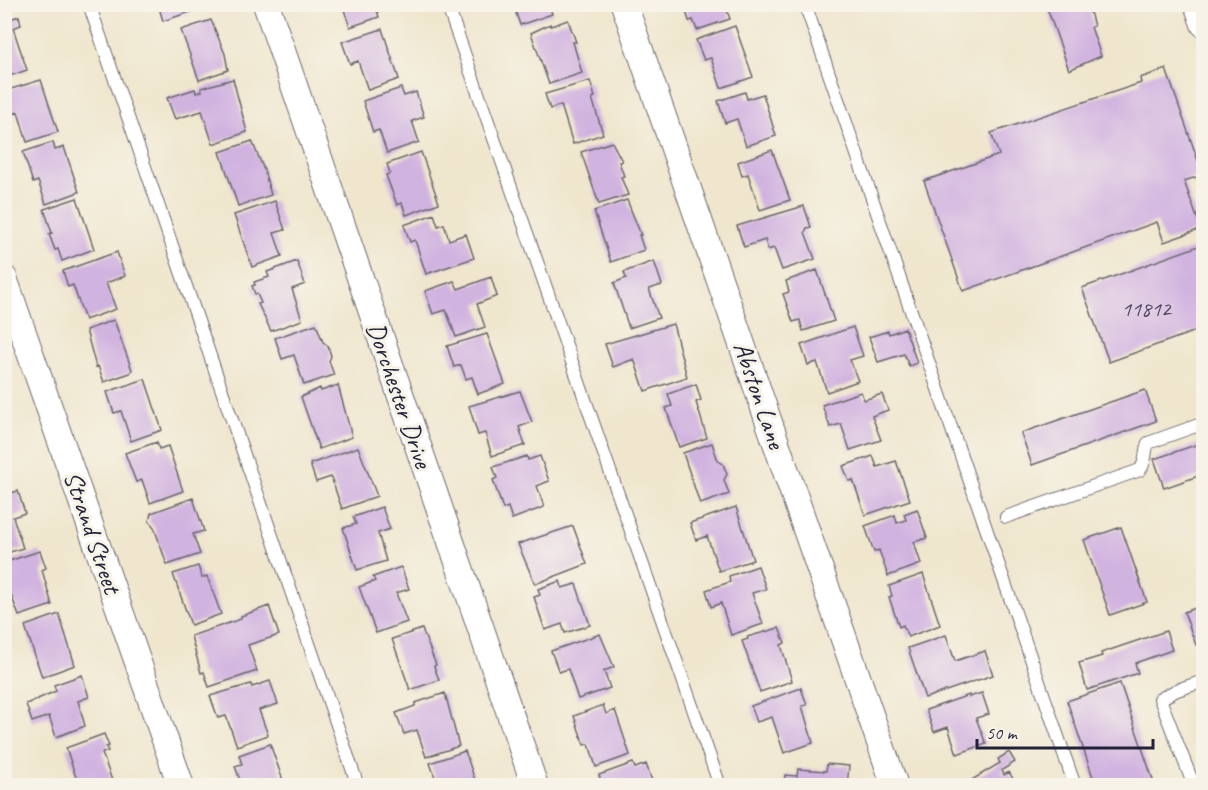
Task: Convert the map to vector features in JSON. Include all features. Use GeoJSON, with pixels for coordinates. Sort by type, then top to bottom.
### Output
{"type":"FeatureCollection","features":[{"type":"Feature","properties":{"kind":"street","name":"Dorchester Drive"},"geometry":{"type":"LineString","coordinates":[[266,4],[535,786]]}},
{"type":"Feature","properties":{"kind":"street","name":"Abston Lane"},"geometry":{"type":"LineString","coordinates":[[624,4],[895,786]]}},
{"type":"Feature","properties":{"kind":"street"},"geometry":{"type":"LineString","coordinates":[[1197,4],[1203,24]]}},
{"type":"Feature","properties":{"kind":"street","name":"Strand Street"},"geometry":{"type":"LineString","coordinates":[[4,278],[181,786]]}},
{"type":"Feature","properties":{"kind":"lane"},"geometry":{"type":"LineString","coordinates":[[89,4],[358,786]]}},
{"type":"Feature","properties":{"kind":"lane"},"geometry":{"type":"LineString","coordinates":[[447,4],[720,786]]}},
{"type":"Feature","properties":{"kind":"lane"},"geometry":{"type":"LineString","coordinates":[[805,4],[1075,786]]}},
{"type":"Feature","properties":{"kind":"lane"},"geometry":{"type":"LineString","coordinates":[[1006,517],[1140,470],[1145,463],[1148,443],[1203,423]]}},
{"type":"Feature","properties":{"kind":"lane"},"geometry":{"type":"LineString","coordinates":[[1194,786],[1160,699],[1203,681]]}},
{"type":"Feature","properties":{"kind":"building"},"geometry":{"type":"Polygon","coordinates":[[[158,4],[194,4],[196,10],[163,21],[158,4]]]}},
{"type":"Feature","properties":{"kind":"building"},"geometry":{"type":"Polygon","coordinates":[[[342,4],[375,4],[379,17],[350,27],[342,4]]]}},
{"type":"Feature","properties":{"kind":"building"},"geometry":{"type":"Polygon","coordinates":[[[513,4],[549,4],[552,14],[520,25],[513,4]]]}},
{"type":"Feature","properties":{"kind":"building"},"geometry":{"type":"Polygon","coordinates":[[[684,5],[725,5],[730,19],[697,30],[693,20],[689,21],[684,5]]]}},
{"type":"Feature","properties":{"kind":"building"},"geometry":{"type":"Polygon","coordinates":[[[1046,5],[1088,5],[1094,26],[1091,27],[1101,56],[1069,70],[1046,5]]]}},
{"type":"Feature","properties":{"kind":"building"},"geometry":{"type":"Polygon","coordinates":[[[19,16],[21,25],[13,28],[27,70],[4,78],[4,21],[19,16]]]}},
{"type":"Feature","properties":{"kind":"building"},"geometry":{"type":"Polygon","coordinates":[[[211,20],[225,54],[228,70],[199,80],[181,30],[211,20]]]}},
{"type":"Feature","properties":{"kind":"building"},"geometry":{"type":"Polygon","coordinates":[[[568,20],[576,42],[573,42],[582,73],[549,84],[531,33],[550,24],[551,26],[568,20]]]}},
{"type":"Feature","properties":{"kind":"building"},"geometry":{"type":"Polygon","coordinates":[[[735,26],[753,77],[721,88],[711,58],[704,60],[696,40],[735,26]]]}},
{"type":"Feature","properties":{"kind":"building"},"geometry":{"type":"Polygon","coordinates":[[[382,29],[399,79],[368,90],[358,61],[350,64],[342,42],[382,29]]]}},
{"type":"Feature","properties":{"kind":"building"},"geometry":{"type":"Polygon","coordinates":[[[1166,69],[1203,175],[1184,181],[1201,229],[1164,242],[1157,222],[963,291],[924,181],[999,155],[991,133],[1141,83],[1140,78],[1166,69]]]}},
{"type":"Feature","properties":{"kind":"building"},"geometry":{"type":"Polygon","coordinates":[[[233,79],[247,132],[213,144],[202,111],[175,119],[167,98],[195,89],[196,93],[202,91],[201,88],[233,79]]]}},
{"type":"Feature","properties":{"kind":"building"},"geometry":{"type":"Polygon","coordinates":[[[41,80],[58,132],[27,142],[18,112],[7,116],[4,108],[4,91],[41,80]]]}},
{"type":"Feature","properties":{"kind":"building"},"geometry":{"type":"Polygon","coordinates":[[[590,81],[595,97],[592,98],[603,134],[573,144],[561,105],[550,109],[545,94],[590,81]]]}},
{"type":"Feature","properties":{"kind":"building"},"geometry":{"type":"Polygon","coordinates":[[[401,88],[404,96],[416,92],[424,117],[412,121],[419,142],[387,153],[379,130],[373,132],[363,101],[401,88]]]}},
{"type":"Feature","properties":{"kind":"building"},"geometry":{"type":"Polygon","coordinates":[[[745,92],[747,99],[763,94],[776,136],[746,146],[737,119],[725,123],[718,101],[745,92]]]}},
{"type":"Feature","properties":{"kind":"building"},"geometry":{"type":"Polygon","coordinates":[[[252,141],[271,195],[238,206],[220,152],[252,141]]]}},
{"type":"Feature","properties":{"kind":"building"},"geometry":{"type":"Polygon","coordinates":[[[53,142],[55,150],[64,147],[79,192],[46,204],[38,181],[33,183],[23,152],[53,142]]]}},
{"type":"Feature","properties":{"kind":"building"},"geometry":{"type":"Polygon","coordinates":[[[612,142],[622,161],[619,162],[624,176],[621,177],[628,195],[599,204],[581,152],[612,142]]]}},
{"type":"Feature","properties":{"kind":"building"},"geometry":{"type":"Polygon","coordinates":[[[772,150],[790,200],[760,210],[748,174],[742,176],[738,162],[772,150]]]}},
{"type":"Feature","properties":{"kind":"building"},"geometry":{"type":"Polygon","coordinates":[[[421,152],[439,203],[406,215],[402,203],[397,205],[386,175],[390,173],[387,164],[421,152]]]}},
{"type":"Feature","properties":{"kind":"building"},"geometry":{"type":"Polygon","coordinates":[[[77,198],[94,249],[62,261],[49,234],[52,233],[44,209],[77,198]]]}},
{"type":"Feature","properties":{"kind":"building"},"geometry":{"type":"Polygon","coordinates":[[[627,200],[641,235],[639,235],[644,250],[611,262],[594,211],[627,200]]]}},
{"type":"Feature","properties":{"kind":"building"},"geometry":{"type":"Polygon","coordinates":[[[275,201],[285,230],[274,233],[282,256],[252,267],[234,215],[275,201]]]}},
{"type":"Feature","properties":{"kind":"building"},"geometry":{"type":"Polygon","coordinates":[[[804,206],[811,227],[805,232],[815,259],[782,270],[774,248],[768,250],[765,240],[744,247],[737,226],[804,206]]]}},
{"type":"Feature","properties":{"kind":"building"},"geometry":{"type":"Polygon","coordinates":[[[434,214],[438,226],[444,224],[449,240],[466,234],[474,258],[426,274],[415,240],[410,242],[404,225],[434,214]]]}},
{"type":"Feature","properties":{"kind":"building"},"geometry":{"type":"Polygon","coordinates":[[[1204,244],[1204,328],[1109,362],[1082,288],[1204,244]]]}},
{"type":"Feature","properties":{"kind":"building"},"geometry":{"type":"Polygon","coordinates":[[[117,252],[125,276],[106,283],[116,309],[85,320],[73,285],[68,287],[63,271],[117,252]]]}},
{"type":"Feature","properties":{"kind":"building"},"geometry":{"type":"Polygon","coordinates":[[[297,261],[305,284],[292,289],[302,320],[271,331],[252,286],[255,285],[254,282],[269,277],[267,272],[297,261]]]}},
{"type":"Feature","properties":{"kind":"building"},"geometry":{"type":"Polygon","coordinates":[[[654,261],[662,285],[649,289],[659,318],[629,328],[614,283],[626,278],[624,272],[654,261]]]}},
{"type":"Feature","properties":{"kind":"building"},"geometry":{"type":"Polygon","coordinates":[[[817,270],[834,321],[803,331],[800,320],[793,322],[783,294],[789,292],[786,281],[817,270]]]}},
{"type":"Feature","properties":{"kind":"building"},"geometry":{"type":"Polygon","coordinates":[[[491,277],[497,296],[477,304],[485,327],[456,337],[446,310],[433,314],[425,291],[454,281],[458,289],[491,277]]]}},
{"type":"Feature","properties":{"kind":"building"},"geometry":{"type":"Polygon","coordinates":[[[114,320],[132,370],[130,373],[104,382],[98,366],[96,367],[86,330],[114,320]]]}},
{"type":"Feature","properties":{"kind":"building"},"geometry":{"type":"Polygon","coordinates":[[[316,324],[323,342],[328,346],[331,356],[329,361],[334,375],[304,385],[294,355],[282,359],[275,338],[316,324]]]}},
{"type":"Feature","properties":{"kind":"building"},"geometry":{"type":"Polygon","coordinates":[[[673,324],[687,377],[645,391],[634,359],[613,367],[605,344],[673,324]]]}},
{"type":"Feature","properties":{"kind":"building"},"geometry":{"type":"Polygon","coordinates":[[[853,327],[863,356],[850,360],[858,381],[827,392],[817,362],[808,365],[801,345],[853,327]]]}},
{"type":"Feature","properties":{"kind":"building"},"geometry":{"type":"Polygon","coordinates":[[[905,328],[917,363],[909,366],[904,354],[878,362],[869,337],[888,331],[889,334],[905,328]]]}},
{"type":"Feature","properties":{"kind":"building"},"geometry":{"type":"Polygon","coordinates":[[[487,334],[505,384],[478,394],[472,377],[466,379],[461,365],[454,367],[447,346],[487,334]]]}},
{"type":"Feature","properties":{"kind":"building"},"geometry":{"type":"Polygon","coordinates":[[[145,379],[162,430],[131,441],[121,411],[114,413],[107,392],[145,379]]]}},
{"type":"Feature","properties":{"kind":"building"},"geometry":{"type":"Polygon","coordinates":[[[696,384],[701,400],[696,402],[707,438],[679,447],[666,408],[672,406],[668,394],[696,384]]]}},
{"type":"Feature","properties":{"kind":"building"},"geometry":{"type":"Polygon","coordinates":[[[338,385],[352,437],[319,449],[301,397],[320,388],[321,391],[338,385]]]}},
{"type":"Feature","properties":{"kind":"building"},"geometry":{"type":"Polygon","coordinates":[[[1145,390],[1156,421],[1032,465],[1021,433],[1145,390]]]}},
{"type":"Feature","properties":{"kind":"building"},"geometry":{"type":"Polygon","coordinates":[[[520,391],[532,422],[519,427],[525,445],[492,456],[485,433],[478,435],[469,406],[520,391]]]}},
{"type":"Feature","properties":{"kind":"building"},"geometry":{"type":"Polygon","coordinates":[[[861,392],[864,400],[882,394],[888,410],[872,416],[881,440],[850,450],[841,424],[830,427],[822,405],[861,392]]]}},
{"type":"Feature","properties":{"kind":"building"},"geometry":{"type":"Polygon","coordinates":[[[157,442],[159,449],[168,446],[183,491],[150,503],[142,480],[136,482],[125,453],[157,442]]]}},
{"type":"Feature","properties":{"kind":"building"},"geometry":{"type":"Polygon","coordinates":[[[1204,442],[1204,474],[1164,488],[1154,459],[1204,442]]]}},
{"type":"Feature","properties":{"kind":"building"},"geometry":{"type":"Polygon","coordinates":[[[712,443],[718,461],[723,464],[727,474],[724,480],[729,494],[700,504],[683,453],[712,443]]]}},
{"type":"Feature","properties":{"kind":"building"},"geometry":{"type":"Polygon","coordinates":[[[358,447],[377,496],[342,509],[331,477],[316,482],[310,464],[358,447]]]}},
{"type":"Feature","properties":{"kind":"building"},"geometry":{"type":"Polygon","coordinates":[[[527,456],[528,460],[540,456],[549,481],[537,486],[544,507],[512,519],[508,507],[503,509],[493,480],[497,478],[493,467],[527,456]]]}},
{"type":"Feature","properties":{"kind":"building"},"geometry":{"type":"Polygon","coordinates":[[[873,456],[877,467],[896,461],[910,500],[865,515],[853,480],[849,481],[843,466],[873,456]]]}},
{"type":"Feature","properties":{"kind":"building"},"geometry":{"type":"Polygon","coordinates":[[[4,470],[10,483],[4,485],[4,470]]]}},
{"type":"Feature","properties":{"kind":"building"},"geometry":{"type":"Polygon","coordinates":[[[18,491],[25,513],[13,517],[23,548],[4,554],[4,495],[18,491]]]}},
{"type":"Feature","properties":{"kind":"building"},"geometry":{"type":"Polygon","coordinates":[[[193,498],[204,531],[193,534],[200,554],[167,565],[154,527],[149,521],[151,513],[193,498]]]}},
{"type":"Feature","properties":{"kind":"building"},"geometry":{"type":"Polygon","coordinates":[[[382,507],[390,529],[378,533],[386,561],[357,570],[343,528],[356,524],[353,517],[382,507]]]}},
{"type":"Feature","properties":{"kind":"building"},"geometry":{"type":"Polygon","coordinates":[[[736,507],[753,560],[719,571],[707,536],[696,540],[690,523],[736,507]]]}},
{"type":"Feature","properties":{"kind":"building"},"geometry":{"type":"Polygon","coordinates":[[[917,509],[927,538],[914,542],[921,564],[888,576],[879,550],[874,552],[865,526],[895,515],[897,523],[906,520],[904,514],[917,509]]]}},
{"type":"Feature","properties":{"kind":"building"},"geometry":{"type":"Polygon","coordinates":[[[573,526],[587,564],[535,584],[518,544],[573,526]]]}},
{"type":"Feature","properties":{"kind":"building"},"geometry":{"type":"Polygon","coordinates":[[[1121,527],[1147,602],[1110,615],[1084,540],[1121,527]]]}},
{"type":"Feature","properties":{"kind":"building"},"geometry":{"type":"Polygon","coordinates":[[[40,551],[46,568],[42,570],[52,605],[19,616],[4,576],[4,565],[7,564],[6,562],[40,551]]]}},
{"type":"Feature","properties":{"kind":"building"},"geometry":{"type":"Polygon","coordinates":[[[198,566],[202,578],[207,576],[221,614],[191,625],[173,574],[198,566]]]}},
{"type":"Feature","properties":{"kind":"building"},"geometry":{"type":"Polygon","coordinates":[[[758,566],[766,589],[752,593],[763,624],[731,635],[721,603],[711,607],[706,590],[730,582],[729,576],[758,566]]]}},
{"type":"Feature","properties":{"kind":"building"},"geometry":{"type":"Polygon","coordinates":[[[401,567],[409,589],[396,593],[407,622],[376,633],[359,587],[375,581],[373,577],[401,567]]]}},
{"type":"Feature","properties":{"kind":"building"},"geometry":{"type":"Polygon","coordinates":[[[923,574],[940,625],[908,637],[903,625],[899,627],[889,597],[892,596],[889,586],[923,574]]]}},
{"type":"Feature","properties":{"kind":"building"},"geometry":{"type":"Polygon","coordinates":[[[560,581],[562,588],[576,584],[590,625],[565,633],[562,624],[545,630],[534,597],[540,595],[538,589],[560,581]]]}},
{"type":"Feature","properties":{"kind":"building"},"geometry":{"type":"Polygon","coordinates":[[[1204,605],[1204,642],[1196,645],[1184,612],[1204,605]]]}},
{"type":"Feature","properties":{"kind":"building"},"geometry":{"type":"Polygon","coordinates":[[[269,606],[279,635],[248,645],[257,671],[209,687],[204,672],[201,673],[191,636],[241,619],[241,616],[269,606]]]}},
{"type":"Feature","properties":{"kind":"building"},"geometry":{"type":"Polygon","coordinates":[[[59,614],[75,665],[42,677],[25,626],[59,614]]]}},
{"type":"Feature","properties":{"kind":"building"},"geometry":{"type":"Polygon","coordinates":[[[779,628],[785,643],[781,645],[792,681],[760,692],[742,641],[748,639],[747,637],[779,628]]]}},
{"type":"Feature","properties":{"kind":"building"},"geometry":{"type":"Polygon","coordinates":[[[422,629],[436,665],[434,666],[439,680],[410,690],[392,639],[422,629]]]}},
{"type":"Feature","properties":{"kind":"building"},"geometry":{"type":"Polygon","coordinates":[[[1166,631],[1172,650],[1135,663],[1138,673],[1087,690],[1079,663],[1166,631]]]}},
{"type":"Feature","properties":{"kind":"building"},"geometry":{"type":"Polygon","coordinates":[[[600,634],[614,667],[604,671],[610,688],[578,699],[568,669],[559,672],[551,651],[600,634]]]}},
{"type":"Feature","properties":{"kind":"building"},"geometry":{"type":"Polygon","coordinates":[[[946,635],[955,661],[985,651],[993,675],[925,698],[908,648],[946,635]]]}},
{"type":"Feature","properties":{"kind":"building"},"geometry":{"type":"Polygon","coordinates":[[[82,675],[89,697],[78,701],[85,726],[56,737],[49,716],[32,722],[26,704],[56,691],[54,685],[82,675]]]}},
{"type":"Feature","properties":{"kind":"building"},"geometry":{"type":"Polygon","coordinates":[[[270,681],[278,704],[259,710],[268,735],[237,746],[226,716],[218,718],[210,696],[270,681]]]}},
{"type":"Feature","properties":{"kind":"building"},"geometry":{"type":"Polygon","coordinates":[[[1120,683],[1155,786],[1096,786],[1067,701],[1120,683]]]}},
{"type":"Feature","properties":{"kind":"building"},"geometry":{"type":"Polygon","coordinates":[[[801,688],[807,705],[802,706],[813,743],[784,753],[772,717],[757,722],[751,706],[801,688]]]}},
{"type":"Feature","properties":{"kind":"building"},"geometry":{"type":"Polygon","coordinates":[[[445,693],[459,746],[426,757],[417,730],[404,734],[396,713],[415,706],[415,703],[445,693]]]}},
{"type":"Feature","properties":{"kind":"building"},"geometry":{"type":"Polygon","coordinates":[[[982,693],[989,714],[976,718],[986,744],[957,754],[948,727],[934,732],[926,710],[969,695],[969,697],[982,693]]]}},
{"type":"Feature","properties":{"kind":"building"},"geometry":{"type":"Polygon","coordinates":[[[603,705],[606,714],[615,710],[630,755],[596,767],[589,744],[584,745],[574,716],[603,705]]]}},
{"type":"Feature","properties":{"kind":"building"},"geometry":{"type":"Polygon","coordinates":[[[104,734],[109,746],[106,747],[108,751],[102,753],[114,786],[79,786],[66,748],[104,734]]]}},
{"type":"Feature","properties":{"kind":"building"},"geometry":{"type":"Polygon","coordinates":[[[270,744],[285,786],[242,786],[235,766],[242,764],[239,755],[270,744]]]}},
{"type":"Feature","properties":{"kind":"building"},"geometry":{"type":"Polygon","coordinates":[[[465,751],[477,786],[438,786],[430,763],[465,751]]]}},
{"type":"Feature","properties":{"kind":"building"},"geometry":{"type":"Polygon","coordinates":[[[1009,752],[1015,762],[1002,770],[1004,775],[1009,772],[1017,786],[973,786],[970,781],[1000,763],[998,759],[1009,752]]]}},
{"type":"Feature","properties":{"kind":"building"},"geometry":{"type":"Polygon","coordinates":[[[633,763],[635,768],[646,764],[654,786],[602,786],[599,775],[633,763]]]}},
{"type":"Feature","properties":{"kind":"building"},"geometry":{"type":"Polygon","coordinates":[[[827,764],[849,766],[847,786],[784,786],[785,775],[797,776],[798,769],[826,771],[827,764]]]}}]}
